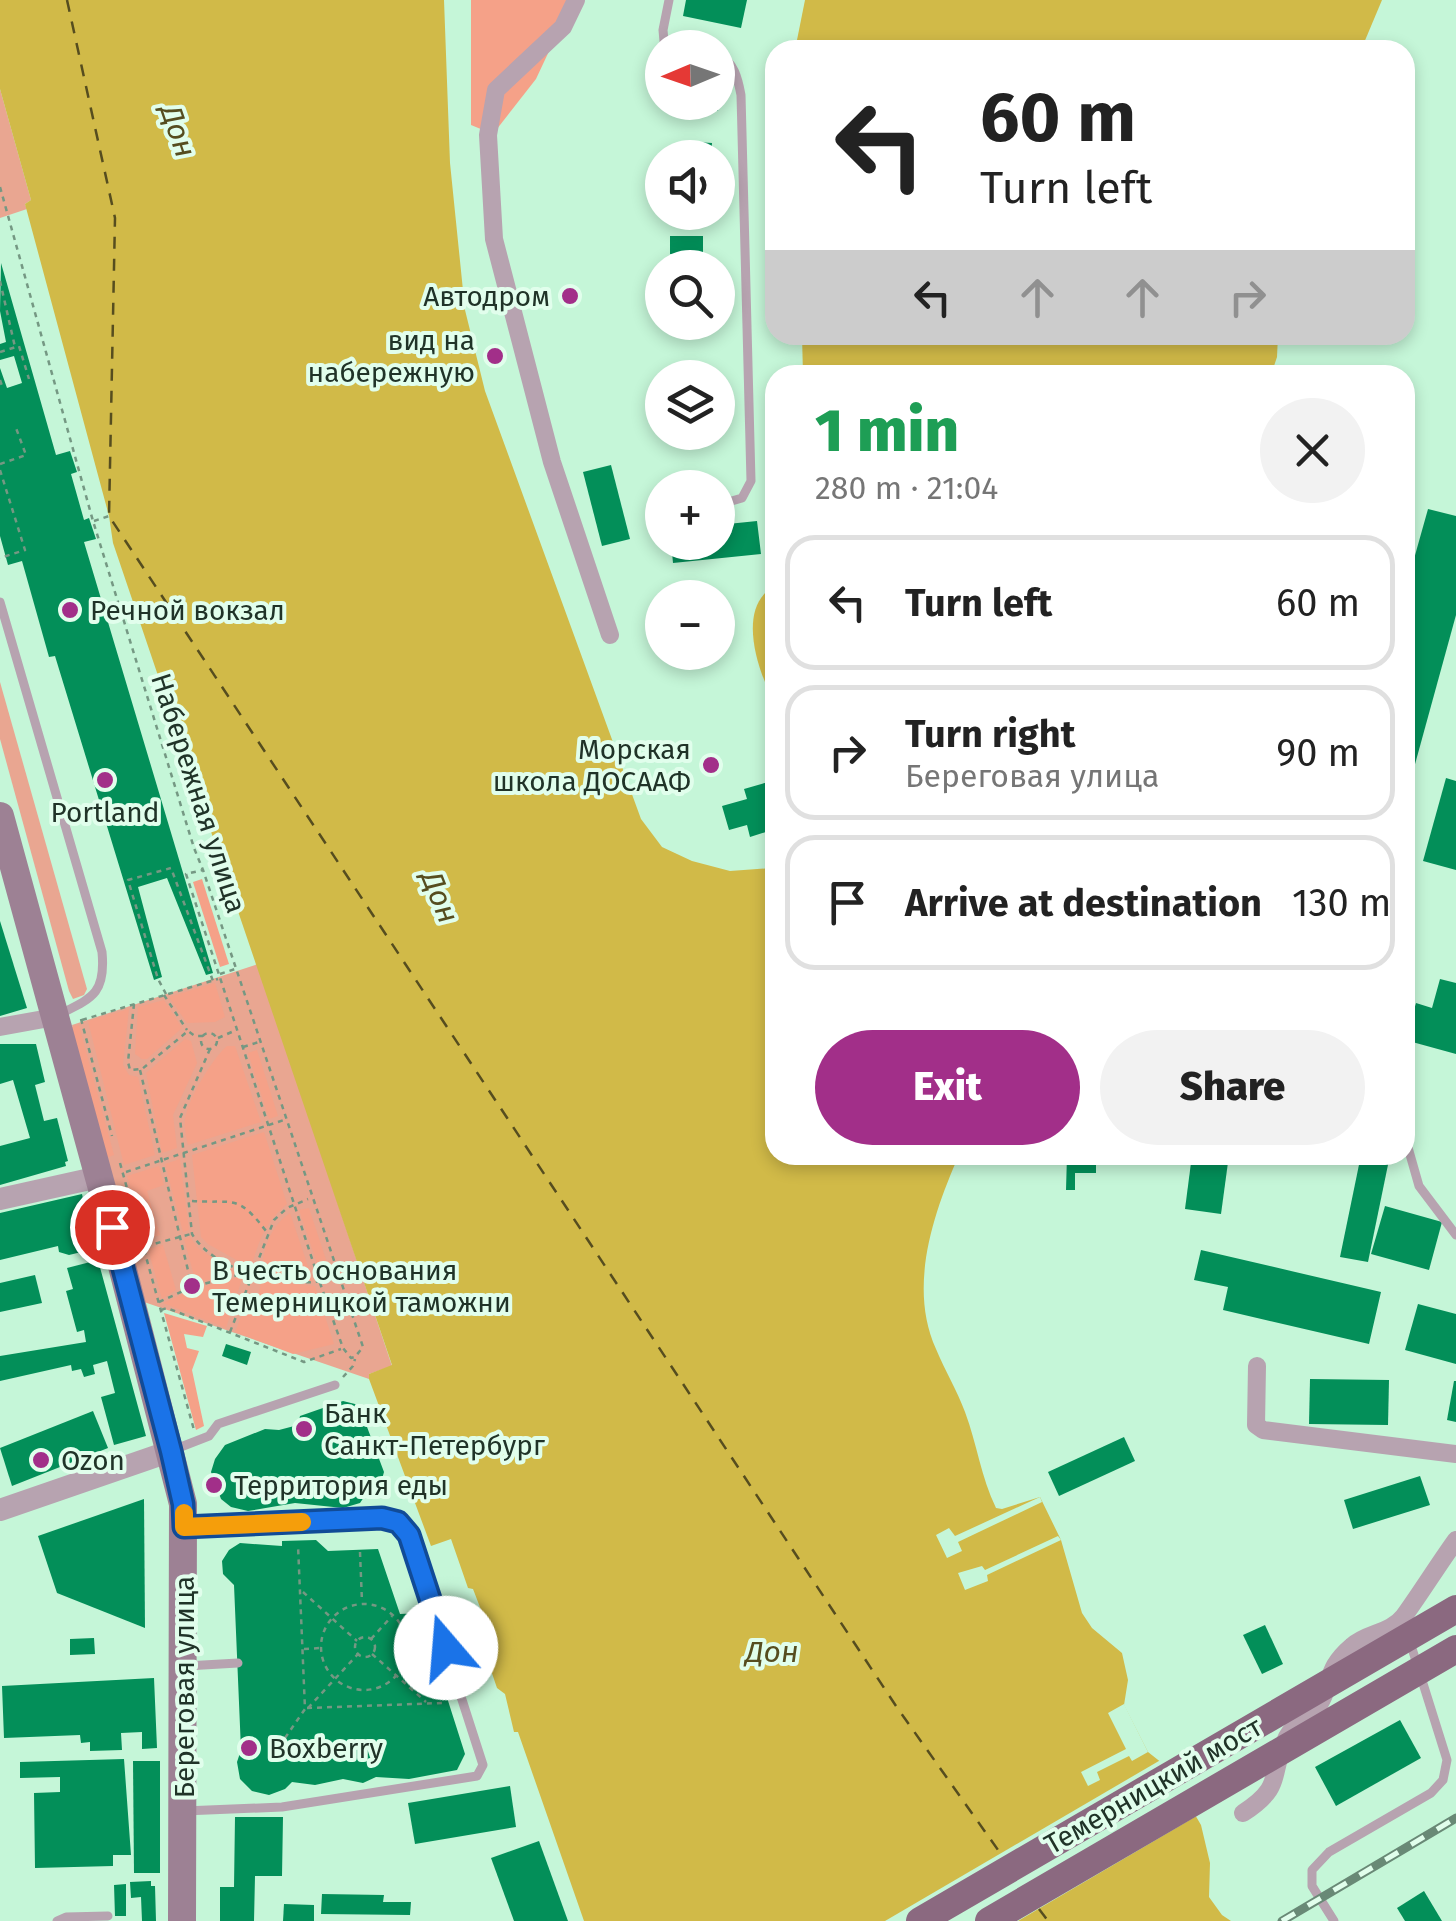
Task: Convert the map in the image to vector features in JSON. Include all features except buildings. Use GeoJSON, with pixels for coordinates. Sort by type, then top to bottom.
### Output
{"type":"FeatureCollection","features":[{"type":"Feature","properties":{"kind":"main road","name":"Береговая улица"},"geometry":{"type":"LineString","coordinates":[[0,816],[71,1014],[184,1446],[182,1921]]}},
{"type":"Feature","properties":{"kind":"main road","name":"Темерницкий мост"},"geometry":{"type":"LineString","coordinates":[[920,1921],[1456,1609]]}},
{"type":"Feature","properties":{"kind":"main road","name":"Темерницкий мост"},"geometry":{"type":"LineString","coordinates":[[989,1921],[1456,1649]]}},
{"type":"Feature","properties":{"kind":"street"},"geometry":{"type":"LineString","coordinates":[[576,0],[563,27],[496,90],[488,135],[494,239],[552,462],[610,635]]}},
{"type":"Feature","properties":{"kind":"street"},"geometry":{"type":"LineString","coordinates":[[0,1027],[71,1014]]}},
{"type":"Feature","properties":{"kind":"street"},"geometry":{"type":"LineString","coordinates":[[0,1199],[113,1169]]}},
{"type":"Feature","properties":{"kind":"street"},"geometry":{"type":"LineString","coordinates":[[1256,1366],[1256,1425],[1262,1430],[1456,1454]]}},
{"type":"Feature","properties":{"kind":"street"},"geometry":{"type":"LineString","coordinates":[[0,1510],[184,1446]]}},
{"type":"Feature","properties":{"kind":"street"},"geometry":{"type":"LineString","coordinates":[[1243,1814],[1266,1798],[1275,1782],[1285,1741],[1294,1726],[1318,1707],[1336,1660],[1356,1642],[1382,1634],[1403,1617],[1456,1540]]}},
{"type":"Feature","properties":{"kind":"lane"},"geometry":{"type":"LineString","coordinates":[[665,30],[669,0]]}},
{"type":"Feature","properties":{"kind":"lane"},"geometry":{"type":"LineString","coordinates":[[735,74],[742,95],[751,481],[742,498],[735,500]]}},
{"type":"Feature","properties":{"kind":"lane"},"geometry":{"type":"LineString","coordinates":[[0,602],[102,952],[101,987],[71,1014]]}},
{"type":"Feature","properties":{"kind":"lane"},"geometry":{"type":"LineString","coordinates":[[1413,1165],[1419,1186],[1456,1235]]}},
{"type":"Feature","properties":{"kind":"lane"},"geometry":{"type":"LineString","coordinates":[[184,1446],[209,1436],[218,1424],[334,1385]]}},
{"type":"Feature","properties":{"kind":"lane"},"geometry":{"type":"LineString","coordinates":[[183,1812],[302,1804],[477,1776],[483,1765],[403,1526],[382,1518],[184,1527]]}},
{"type":"Feature","properties":{"kind":"lane"},"geometry":{"type":"LineString","coordinates":[[1334,1921],[1312,1886],[1312,1870],[1329,1852],[1431,1793],[1443,1780],[1447,1760],[1403,1617]]}},
{"type":"Feature","properties":{"kind":"lane"},"geometry":{"type":"LineString","coordinates":[[184,1666],[238,1663]]}},
{"type":"Feature","properties":{"kind":"lane"},"geometry":{"type":"LineString","coordinates":[[57,1921],[108,1916]]}},
{"type":"Feature","properties":{"kind":"path","name":"Набережная улица"},"geometry":{"type":"LineString","coordinates":[[0,187],[92,521],[235,969],[363,1347],[355,1358]]}},
{"type":"Feature","properties":{"kind":"path"},"geometry":{"type":"LineString","coordinates":[[0,229],[11,226]]}},
{"type":"Feature","properties":{"kind":"path"},"geometry":{"type":"LineString","coordinates":[[0,280],[16,348]]}},
{"type":"Feature","properties":{"kind":"path"},"geometry":{"type":"LineString","coordinates":[[0,352],[19,346],[29,379]]}},
{"type":"Feature","properties":{"kind":"path"},"geometry":{"type":"LineString","coordinates":[[0,380],[3,389]]}},
{"type":"Feature","properties":{"kind":"path"},"geometry":{"type":"LineString","coordinates":[[0,464],[26,456],[16,428]]}},
{"type":"Feature","properties":{"kind":"path"},"geometry":{"type":"LineString","coordinates":[[0,470],[25,550],[0,558]]}},
{"type":"Feature","properties":{"kind":"path"},"geometry":{"type":"LineString","coordinates":[[92,521],[109,516]]}},
{"type":"Feature","properties":{"kind":"path"},"geometry":{"type":"LineString","coordinates":[[214,981],[172,868],[128,880],[165,995],[188,1032],[217,1038]]}},
{"type":"Feature","properties":{"kind":"path"},"geometry":{"type":"LineString","coordinates":[[203,870],[186,874],[320,1283],[343,1348],[350,1358],[355,1358],[353,1366],[334,1385]]}},
{"type":"Feature","properties":{"kind":"path"},"geometry":{"type":"LineString","coordinates":[[114,1141],[71,1014],[134,1004],[214,981],[235,969]]}},
{"type":"Feature","properties":{"kind":"path"},"geometry":{"type":"LineString","coordinates":[[134,1004],[130,1070],[140,1070],[188,1032]]}},
{"type":"Feature","properties":{"kind":"path"},"geometry":{"type":"LineString","coordinates":[[217,1038],[236,1030]]}},
{"type":"Feature","properties":{"kind":"path"},"geometry":{"type":"LineString","coordinates":[[203,1036],[203,1046],[210,1048],[216,1045],[217,1038]]}},
{"type":"Feature","properties":{"kind":"path"},"geometry":{"type":"LineString","coordinates":[[242,1048],[260,1042]]}},
{"type":"Feature","properties":{"kind":"path"},"geometry":{"type":"LineString","coordinates":[[210,1048],[182,1108],[180,1130],[192,1234],[202,1246],[254,1277],[320,1283],[338,1277]]}},
{"type":"Feature","properties":{"kind":"path"},"geometry":{"type":"LineString","coordinates":[[140,1070],[192,1287]]}},
{"type":"Feature","properties":{"kind":"path"},"geometry":{"type":"LineString","coordinates":[[184,1446],[160,1310],[143,1246],[113,1169],[160,1162],[286,1120]]}},
{"type":"Feature","properties":{"kind":"path"},"geometry":{"type":"LineString","coordinates":[[229,1334],[274,1220],[311,1198]]}},
{"type":"Feature","properties":{"kind":"path"},"geometry":{"type":"LineString","coordinates":[[189,1200],[238,1202],[267,1232]]}},
{"type":"Feature","properties":{"kind":"path"},"geometry":{"type":"LineString","coordinates":[[143,1246],[192,1234]]}},
{"type":"Feature","properties":{"kind":"path"},"geometry":{"type":"LineString","coordinates":[[158,1303],[192,1287],[248,1272]]}},
{"type":"Feature","properties":{"kind":"path"},"geometry":{"type":"LineString","coordinates":[[160,1310],[166,1308],[304,1362],[343,1348]]}},
{"type":"Feature","properties":{"kind":"path"},"geometry":{"type":"LineString","coordinates":[[298,1544],[307,1708]]}},
{"type":"Feature","properties":{"kind":"path"},"geometry":{"type":"LineString","coordinates":[[360,1552],[362,1604]]}},
{"type":"Feature","properties":{"kind":"path"},"geometry":{"type":"LineString","coordinates":[[285,1738],[307,1708],[358,1654],[358,1641],[300,1589]]}},
{"type":"Feature","properties":{"kind":"path"},"geometry":{"type":"LineString","coordinates":[[362,1604],[382,1607],[393,1615],[403,1628],[407,1645],[396,1676],[367,1690],[347,1686],[336,1678],[325,1665],[322,1648],[323,1634],[332,1618],[342,1610],[362,1604]]}},
{"type":"Feature","properties":{"kind":"path"},"geometry":{"type":"LineString","coordinates":[[371,1639],[393,1615]]}},
{"type":"Feature","properties":{"kind":"path"},"geometry":{"type":"LineString","coordinates":[[358,1641],[363,1637],[371,1639],[375,1647],[372,1654],[358,1654]]}},
{"type":"Feature","properties":{"kind":"path"},"geometry":{"type":"LineString","coordinates":[[407,1645],[424,1644]]}},
{"type":"Feature","properties":{"kind":"path"},"geometry":{"type":"LineString","coordinates":[[303,1649],[322,1648]]}},
{"type":"Feature","properties":{"kind":"path"},"geometry":{"type":"LineString","coordinates":[[372,1654],[427,1703]]}},
{"type":"Feature","properties":{"kind":"path"},"geometry":{"type":"LineString","coordinates":[[307,1708],[442,1702]]}},
{"type":"Feature","properties":{"kind":"shaded area"},"geometry":{"type":"Polygon","coordinates":[[[471,0],[573,0],[536,79],[493,134],[471,125],[471,0]]]}},
{"type":"Feature","properties":{"kind":"shaded area"},"geometry":{"type":"Polygon","coordinates":[[[0,89],[31,200],[25,204],[27,209],[0,218],[0,89]]]}},
{"type":"Feature","properties":{"kind":"shaded area"},"geometry":{"type":"Polygon","coordinates":[[[0,682],[87,989],[84,995],[73,999],[0,739],[0,682]]]}},
{"type":"Feature","properties":{"kind":"shaded area"},"geometry":{"type":"Polygon","coordinates":[[[202,879],[229,964],[220,967],[193,882],[202,879]]]}},
{"type":"Feature","properties":{"kind":"shaded area"},"geometry":{"type":"Polygon","coordinates":[[[258,964],[392,1366],[369,1374],[369,1379],[144,1302],[72,1025],[258,964]]]}},
{"type":"Feature","properties":{"kind":"shaded area"},"geometry":{"type":"Polygon","coordinates":[[[215,983],[225,1017],[215,1022],[187,1023],[169,997],[215,983]]]}},
{"type":"Feature","properties":{"kind":"shaded area"},"geometry":{"type":"Polygon","coordinates":[[[164,1000],[182,1028],[147,1059],[142,1059],[135,1054],[138,1007],[164,1000]]]}},
{"type":"Feature","properties":{"kind":"shaded area"},"geometry":{"type":"Polygon","coordinates":[[[129,1009],[123,1065],[129,1075],[138,1077],[155,1155],[124,1165],[88,1021],[129,1009]]]}},
{"type":"Feature","properties":{"kind":"shaded area"},"geometry":{"type":"Polygon","coordinates":[[[79,1025],[114,1155],[106,1158],[71,1027],[79,1025]]]}},
{"type":"Feature","properties":{"kind":"shaded area"},"geometry":{"type":"Polygon","coordinates":[[[185,1039],[191,1041],[197,1063],[173,1115],[177,1148],[162,1153],[146,1073],[185,1039]]]}},
{"type":"Feature","properties":{"kind":"shaded area"},"geometry":{"type":"Polygon","coordinates":[[[227,1046],[235,1046],[261,1122],[188,1145],[187,1111],[208,1070],[227,1046]]]}},
{"type":"Feature","properties":{"kind":"shaded area"},"geometry":{"type":"Polygon","coordinates":[[[257,1050],[278,1116],[269,1119],[248,1053],[257,1050]]]}},
{"type":"Feature","properties":{"kind":"shaded area"},"geometry":{"type":"Polygon","coordinates":[[[264,1132],[287,1204],[264,1233],[251,1268],[201,1237],[192,1155],[264,1132]]]}},
{"type":"Feature","properties":{"kind":"shaded area"},"geometry":{"type":"Polygon","coordinates":[[[180,1159],[189,1230],[183,1232],[165,1164],[180,1159]]]}},
{"type":"Feature","properties":{"kind":"shaded area"},"geometry":{"type":"Polygon","coordinates":[[[159,1166],[164,1185],[147,1191],[160,1235],[145,1240],[127,1176],[159,1166]]]}},
{"type":"Feature","properties":{"kind":"shaded area"},"geometry":{"type":"Polygon","coordinates":[[[309,1208],[330,1272],[321,1275],[299,1210],[309,1208]]]}},
{"type":"Feature","properties":{"kind":"shaded area"},"geometry":{"type":"Polygon","coordinates":[[[290,1213],[313,1281],[260,1276],[272,1233],[290,1213]]]}},
{"type":"Feature","properties":{"kind":"shaded area"},"geometry":{"type":"Polygon","coordinates":[[[190,1237],[199,1249],[237,1273],[196,1283],[184,1239],[190,1237]]]}},
{"type":"Feature","properties":{"kind":"shaded area"},"geometry":{"type":"Polygon","coordinates":[[[163,1245],[176,1290],[162,1299],[148,1249],[163,1245]]]}},
{"type":"Feature","properties":{"kind":"shaded area"},"geometry":{"type":"Polygon","coordinates":[[[242,1279],[226,1328],[163,1303],[191,1290],[242,1279]]]}},
{"type":"Feature","properties":{"kind":"shaded area"},"geometry":{"type":"Polygon","coordinates":[[[261,1281],[315,1286],[334,1344],[293,1354],[235,1332],[246,1304],[259,1293],[261,1281]]]}},
{"type":"Feature","properties":{"kind":"shaded area"},"geometry":{"type":"Polygon","coordinates":[[[164,1313],[207,1326],[203,1337],[184,1334],[187,1348],[199,1351],[192,1370],[204,1426],[196,1430],[164,1313]]]}},
{"type":"Feature","properties":{"kind":"water","name":"Дон"},"geometry":{"type":"Polygon","coordinates":[[[0,0],[444,0],[450,163],[465,310],[485,391],[641,819],[662,847],[692,861],[730,871],[765,868],[765,1165],[955,1165],[933,1226],[924,1276],[924,1301],[936,1349],[965,1412],[996,1508],[1040,1497],[1061,1540],[1082,1613],[1092,1628],[1122,1653],[1128,1680],[1124,1705],[1148,1752],[1167,1767],[1201,1825],[1210,1863],[1209,1897],[1231,1921],[584,1921],[518,1732],[514,1732],[505,1694],[497,1688],[478,1632],[482,1629],[478,1617],[483,1615],[473,1589],[468,1588],[451,1539],[431,1546],[369,1379],[369,1374],[392,1365],[113,543],[25,204],[31,200],[0,89],[0,0]]]}},
{"type":"Feature","properties":{"kind":"water"},"geometry":{"type":"Polygon","coordinates":[[[805,0],[1382,0],[1365,40],[797,40],[805,0]]]}},
{"type":"Feature","properties":{"kind":"water"},"geometry":{"type":"Polygon","coordinates":[[[802,345],[1278,345],[1274,365],[803,365],[802,345]]]}},
{"type":"Feature","properties":{"kind":"water"},"geometry":{"type":"Polygon","coordinates":[[[763,596],[765,681],[757,658],[753,624],[763,596]]]}},
{"type":"Feature","properties":{"kind":"pier"},"geometry":{"type":"Polygon","coordinates":[[[1040,1497],[1042,1502],[958,1542],[962,1551],[947,1558],[936,1535],[949,1528],[955,1536],[1040,1497]]]}},
{"type":"Feature","properties":{"kind":"pier"},"geometry":{"type":"Polygon","coordinates":[[[1058,1536],[1061,1540],[987,1575],[988,1581],[965,1590],[958,1573],[982,1566],[985,1570],[1058,1536]]]}},
{"type":"Feature","properties":{"kind":"pier"},"geometry":{"type":"Polygon","coordinates":[[[1124,1704],[1148,1752],[1132,1761],[1129,1756],[1097,1772],[1100,1780],[1088,1786],[1081,1772],[1126,1749],[1108,1713],[1124,1704]]]}},
{"type":"Feature","properties":{"kind":"pier"},"geometry":{"type":"Polygon","coordinates":[[[1164,1758],[1171,1763],[1200,1814],[1018,1921],[885,1921],[1164,1758]]]}},
{"type":"Feature","properties":{"kind":"ferry route"},"geometry":{"type":"LineString","coordinates":[[67,0],[115,218],[109,516],[896,1706],[1003,1857]]}},
{"type":"Feature","properties":{"kind":"ferry route"},"geometry":{"type":"LineString","coordinates":[[1039,1909],[1048,1921]]}},
{"type":"Feature","properties":{"kind":"railway"},"geometry":{"type":"LineString","coordinates":[[1282,1921],[1456,1818]]}},
{"type":"Feature","properties":{"kind":"slow traffic"},"geometry":{"type":"LineString","coordinates":[[184,1513],[184,1527],[302,1522]]}},
{"type":"Feature","properties":{"kind":"place","name":"Автодром"},"geometry":{"type":"Point","coordinates":[570,296]}},
{"type":"Feature","properties":{"kind":"place","name":"вид на набережную"},"geometry":{"type":"Point","coordinates":[495,356]}},
{"type":"Feature","properties":{"kind":"place","name":"Речной вокзал"},"geometry":{"type":"Point","coordinates":[70,610]}},
{"type":"Feature","properties":{"kind":"place","name":"Морская школа ДОСААФ"},"geometry":{"type":"Point","coordinates":[711,765]}},
{"type":"Feature","properties":{"kind":"place","name":"Portland"},"geometry":{"type":"Point","coordinates":[105,780]}},
{"type":"Feature","properties":{"kind":"place","name":"В честь основания Темерницкой таможни"},"geometry":{"type":"Point","coordinates":[192,1286]}},
{"type":"Feature","properties":{"kind":"place","name":"Банк Санкт-Петербург"},"geometry":{"type":"Point","coordinates":[304,1429]}},
{"type":"Feature","properties":{"kind":"place","name":"Ozon"},"geometry":{"type":"Point","coordinates":[41,1460]}},
{"type":"Feature","properties":{"kind":"place","name":"Территория еды"},"geometry":{"type":"Point","coordinates":[214,1485]}},
{"type":"Feature","properties":{"kind":"place","name":"Boxberry"},"geometry":{"type":"Point","coordinates":[249,1748]}},
{"type":"Feature","properties":{"kind":"route"},"geometry":{"type":"LineString","coordinates":[[112,1227],[171,1451],[184,1527],[382,1518],[398,1522],[409,1535],[446,1648]]}}]}
